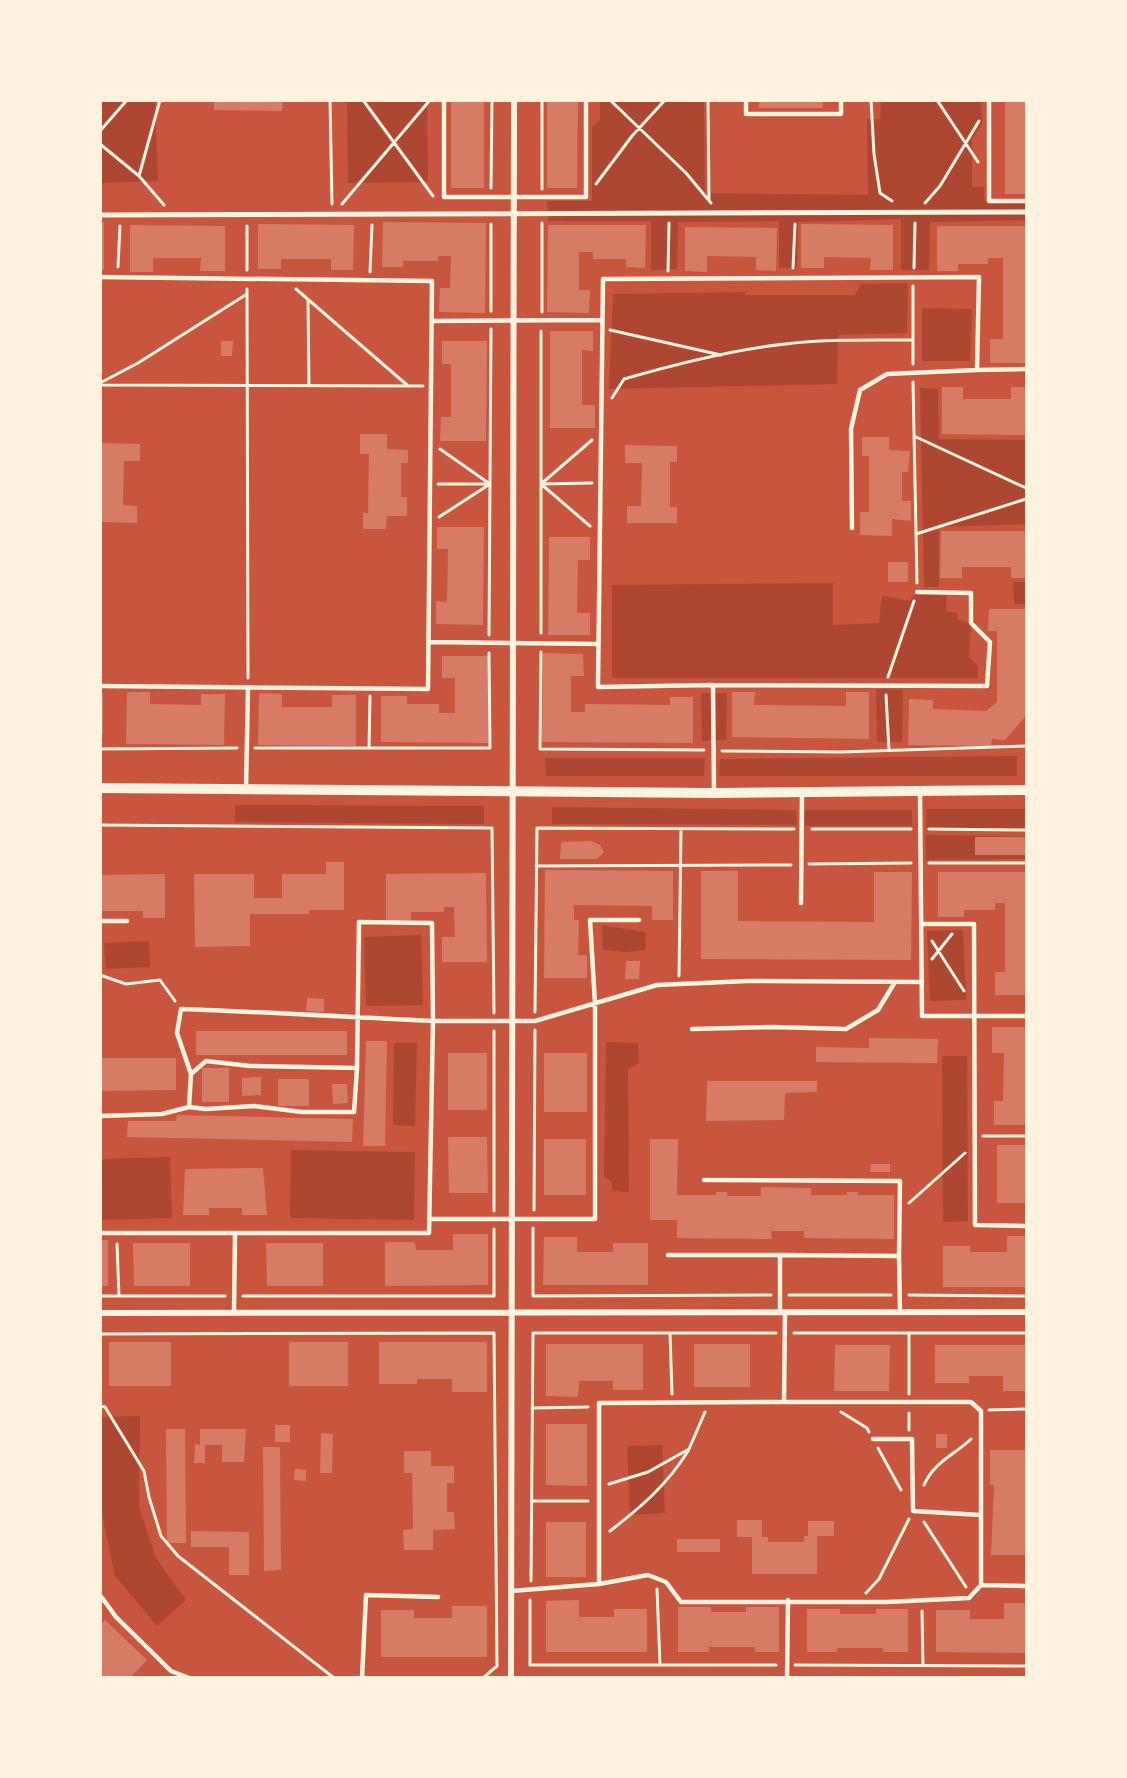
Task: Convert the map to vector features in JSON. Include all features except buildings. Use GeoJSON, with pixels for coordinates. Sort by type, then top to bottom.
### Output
{"type":"FeatureCollection","features":[{"type":"Feature","properties":{"kind":"street"},"geometry":{"type":"LineString","coordinates":[[512,1677],[514,100]]}},
{"type":"Feature","properties":{"kind":"street"},"geometry":{"type":"LineString","coordinates":[[100,215],[1026,212]]}},
{"type":"Feature","properties":{"kind":"street"},"geometry":{"type":"LineString","coordinates":[[100,788],[714,793],[1026,790]]}},
{"type":"Feature","properties":{"kind":"street"},"geometry":{"type":"LineString","coordinates":[[100,1313],[1026,1312]]}},
{"type":"Feature","properties":{"kind":"lane"},"geometry":{"type":"LineString","coordinates":[[444,100],[444,197],[586,197],[586,100]]}},
{"type":"Feature","properties":{"kind":"lane"},"geometry":{"type":"LineString","coordinates":[[746,100],[746,114],[841,114],[841,100]]}},
{"type":"Feature","properties":{"kind":"lane"},"geometry":{"type":"LineString","coordinates":[[989,103],[989,201],[1026,201]]}},
{"type":"Feature","properties":{"kind":"lane"},"geometry":{"type":"LineString","coordinates":[[917,592],[971,593],[971,623],[990,642],[987,686],[886,684],[598,687],[603,279],[979,276],[977,370]]}},
{"type":"Feature","properties":{"kind":"lane"},"geometry":{"type":"LineString","coordinates":[[100,277],[432,281],[428,689],[100,686]]}},
{"type":"Feature","properties":{"kind":"lane"},"geometry":{"type":"LineString","coordinates":[[432,321],[602,320]]}},
{"type":"Feature","properties":{"kind":"lane"},"geometry":{"type":"LineString","coordinates":[[852,528],[851,429],[860,390],[887,374],[913,371],[1026,369]]}},
{"type":"Feature","properties":{"kind":"lane"},"geometry":{"type":"LineString","coordinates":[[429,642],[598,644]]}},
{"type":"Feature","properties":{"kind":"lane"},"geometry":{"type":"LineString","coordinates":[[713,685],[714,793]]}},
{"type":"Feature","properties":{"kind":"lane"},"geometry":{"type":"LineString","coordinates":[[246,789],[248,687]]}},
{"type":"Feature","properties":{"kind":"lane"},"geometry":{"type":"LineString","coordinates":[[920,792],[921,1016],[1026,1016]]}},
{"type":"Feature","properties":{"kind":"lane"},"geometry":{"type":"LineString","coordinates":[[801,903],[802,793]]}},
{"type":"Feature","properties":{"kind":"lane"},"geometry":{"type":"LineString","coordinates":[[429,1219],[595,1219],[595,1004],[590,920],[639,920]]}},
{"type":"Feature","properties":{"kind":"lane"},"geometry":{"type":"LineString","coordinates":[[100,921],[127,921]]}},
{"type":"Feature","properties":{"kind":"lane"},"geometry":{"type":"LineString","coordinates":[[100,1116],[162,1114],[189,1107],[206,1109],[254,1106],[302,1112],[354,1112],[360,1017],[359,922],[432,923],[433,1021],[429,1233],[100,1233]]}},
{"type":"Feature","properties":{"kind":"lane"},"geometry":{"type":"LineString","coordinates":[[922,924],[974,924],[975,1225],[1026,1226]]}},
{"type":"Feature","properties":{"kind":"lane"},"geometry":{"type":"LineString","coordinates":[[692,1029],[773,1027],[846,1029],[878,1010],[895,982]]}},
{"type":"Feature","properties":{"kind":"lane"},"geometry":{"type":"LineString","coordinates":[[189,1107],[191,1074],[177,1033],[181,1009],[513,1023],[535,1021],[657,985],[921,982]]}},
{"type":"Feature","properties":{"kind":"lane"},"geometry":{"type":"LineString","coordinates":[[191,1074],[206,1061],[250,1066],[357,1068]]}},
{"type":"Feature","properties":{"kind":"lane"},"geometry":{"type":"LineString","coordinates":[[704,1180],[900,1180],[900,1312]]}},
{"type":"Feature","properties":{"kind":"lane"},"geometry":{"type":"LineString","coordinates":[[234,1313],[235,1233]]}},
{"type":"Feature","properties":{"kind":"lane"},"geometry":{"type":"LineString","coordinates":[[668,1255],[899,1256]]}},
{"type":"Feature","properties":{"kind":"lane"},"geometry":{"type":"LineString","coordinates":[[780,1255],[784,1402]]}},
{"type":"Feature","properties":{"kind":"lane"},"geometry":{"type":"LineString","coordinates":[[512,1591],[599,1584],[648,1575],[666,1582],[681,1602],[969,1598],[981,1585],[981,1411],[971,1402],[599,1403],[599,1584]]}},
{"type":"Feature","properties":{"kind":"lane"},"geometry":{"type":"LineString","coordinates":[[873,1439],[912,1439],[913,1511],[981,1515]]}},
{"type":"Feature","properties":{"kind":"lane"},"geometry":{"type":"LineString","coordinates":[[981,1585],[1026,1586]]}},
{"type":"Feature","properties":{"kind":"lane"},"geometry":{"type":"LineString","coordinates":[[100,1595],[116,1617],[171,1671],[189,1677]]}},
{"type":"Feature","properties":{"kind":"lane"},"geometry":{"type":"LineString","coordinates":[[362,1677],[366,1595],[438,1597]]}},
{"type":"Feature","properties":{"kind":"lane"},"geometry":{"type":"LineString","coordinates":[[787,1677],[788,1600]]}},
{"type":"Feature","properties":{"kind":"lane"},"geometry":{"type":"LineString","coordinates":[[165,1677],[171,1671]]}},
{"type":"Feature","properties":{"kind":"path"},"geometry":{"type":"LineString","coordinates":[[100,131],[127,100]]}},
{"type":"Feature","properties":{"kind":"path"},"geometry":{"type":"LineString","coordinates":[[139,176],[160,100]]}},
{"type":"Feature","properties":{"kind":"path"},"geometry":{"type":"LineString","coordinates":[[330,100],[333,214]]}},
{"type":"Feature","properties":{"kind":"path"},"geometry":{"type":"LineString","coordinates":[[363,100],[447,214]]}},
{"type":"Feature","properties":{"kind":"path"},"geometry":{"type":"LineString","coordinates":[[333,214],[430,100]]}},
{"type":"Feature","properties":{"kind":"path"},"geometry":{"type":"LineString","coordinates":[[491,197],[492,100]]}},
{"type":"Feature","properties":{"kind":"path"},"geometry":{"type":"LineString","coordinates":[[542,100],[542,197]]}},
{"type":"Feature","properties":{"kind":"path"},"geometry":{"type":"LineString","coordinates":[[610,100],[686,173],[721,213]]}},
{"type":"Feature","properties":{"kind":"path"},"geometry":{"type":"LineString","coordinates":[[586,197],[665,100]]}},
{"type":"Feature","properties":{"kind":"path"},"geometry":{"type":"LineString","coordinates":[[708,100],[709,201]]}},
{"type":"Feature","properties":{"kind":"path"},"geometry":{"type":"LineString","coordinates":[[872,100],[874,154],[880,193],[908,212]]}},
{"type":"Feature","properties":{"kind":"path"},"geometry":{"type":"LineString","coordinates":[[937,100],[989,178]]}},
{"type":"Feature","properties":{"kind":"path"},"geometry":{"type":"LineString","coordinates":[[889,750],[886,684],[917,592],[913,371],[916,213],[940,186],[989,103]]}},
{"type":"Feature","properties":{"kind":"path"},"geometry":{"type":"LineString","coordinates":[[100,144],[139,176],[172,215]]}},
{"type":"Feature","properties":{"kind":"path"},"geometry":{"type":"LineString","coordinates":[[668,279],[669,213]]}},
{"type":"Feature","properties":{"kind":"path"},"geometry":{"type":"LineString","coordinates":[[793,278],[795,213]]}},
{"type":"Feature","properties":{"kind":"path"},"geometry":{"type":"LineString","coordinates":[[370,280],[372,214]]}},
{"type":"Feature","properties":{"kind":"path"},"geometry":{"type":"LineString","coordinates":[[100,748],[490,748],[491,214]]}},
{"type":"Feature","properties":{"kind":"path"},"geometry":{"type":"LineString","coordinates":[[542,214],[540,749],[889,750],[1026,746]]}},
{"type":"Feature","properties":{"kind":"path"},"geometry":{"type":"LineString","coordinates":[[118,277],[121,215]]}},
{"type":"Feature","properties":{"kind":"path"},"geometry":{"type":"LineString","coordinates":[[248,215],[248,687]]}},
{"type":"Feature","properties":{"kind":"path"},"geometry":{"type":"LineString","coordinates":[[284,279],[409,386]]}},
{"type":"Feature","properties":{"kind":"path"},"geometry":{"type":"LineString","coordinates":[[100,384],[138,363],[247,294]]}},
{"type":"Feature","properties":{"kind":"path"},"geometry":{"type":"LineString","coordinates":[[308,300],[309,386]]}},
{"type":"Feature","properties":{"kind":"path"},"geometry":{"type":"LineString","coordinates":[[602,328],[723,355]]}},
{"type":"Feature","properties":{"kind":"path"},"geometry":{"type":"LineString","coordinates":[[601,416],[624,379],[723,355],[784,344],[855,339],[913,340]]}},
{"type":"Feature","properties":{"kind":"path"},"geometry":{"type":"LineString","coordinates":[[100,384],[431,386]]}},
{"type":"Feature","properties":{"kind":"path"},"geometry":{"type":"LineString","coordinates":[[541,484],[600,432]]}},
{"type":"Feature","properties":{"kind":"path"},"geometry":{"type":"LineString","coordinates":[[914,436],[1026,488]]}},
{"type":"Feature","properties":{"kind":"path"},"geometry":{"type":"LineString","coordinates":[[430,442],[490,484]]}},
{"type":"Feature","properties":{"kind":"path"},"geometry":{"type":"LineString","coordinates":[[541,484],[600,483]]}},
{"type":"Feature","properties":{"kind":"path"},"geometry":{"type":"LineString","coordinates":[[430,484],[490,484]]}},
{"type":"Feature","properties":{"kind":"path"},"geometry":{"type":"LineString","coordinates":[[430,523],[490,484]]}},
{"type":"Feature","properties":{"kind":"path"},"geometry":{"type":"LineString","coordinates":[[541,484],[599,534]]}},
{"type":"Feature","properties":{"kind":"path"},"geometry":{"type":"LineString","coordinates":[[916,534],[1026,499]]}},
{"type":"Feature","properties":{"kind":"path"},"geometry":{"type":"LineString","coordinates":[[369,748],[370,688]]}},
{"type":"Feature","properties":{"kind":"path"},"geometry":{"type":"LineString","coordinates":[[100,825],[492,828],[494,1022],[494,1296],[100,1296]]}},
{"type":"Feature","properties":{"kind":"path"},"geometry":{"type":"LineString","coordinates":[[533,1296],[537,828],[1026,830]]}},
{"type":"Feature","properties":{"kind":"path"},"geometry":{"type":"LineString","coordinates":[[679,984],[681,829]]}},
{"type":"Feature","properties":{"kind":"path"},"geometry":{"type":"LineString","coordinates":[[537,866],[1026,863]]}},
{"type":"Feature","properties":{"kind":"path"},"geometry":{"type":"LineString","coordinates":[[922,924],[974,1007]]}},
{"type":"Feature","properties":{"kind":"path"},"geometry":{"type":"LineString","coordinates":[[921,974],[938,950],[962,924]]}},
{"type":"Feature","properties":{"kind":"path"},"geometry":{"type":"LineString","coordinates":[[100,975],[126,984],[160,980],[181,1009]]}},
{"type":"Feature","properties":{"kind":"path"},"geometry":{"type":"LineString","coordinates":[[975,1136],[1026,1136]]}},
{"type":"Feature","properties":{"kind":"path"},"geometry":{"type":"LineString","coordinates":[[900,1211],[975,1144]]}},
{"type":"Feature","properties":{"kind":"path"},"geometry":{"type":"LineString","coordinates":[[117,1233],[119,1296]]}},
{"type":"Feature","properties":{"kind":"path"},"geometry":{"type":"LineString","coordinates":[[100,1334],[494,1333],[497,1666],[483,1677]]}},
{"type":"Feature","properties":{"kind":"path"},"geometry":{"type":"LineString","coordinates":[[670,1333],[672,1402]]}},
{"type":"Feature","properties":{"kind":"path"},"geometry":{"type":"LineString","coordinates":[[909,1333],[909,1439]]}},
{"type":"Feature","properties":{"kind":"path"},"geometry":{"type":"LineString","coordinates":[[599,1538],[645,1505],[673,1476],[689,1449],[709,1402]]}},
{"type":"Feature","properties":{"kind":"path"},"geometry":{"type":"LineString","coordinates":[[100,1406],[105,1407],[144,1472],[148,1497],[161,1536],[178,1556],[334,1677]]}},
{"type":"Feature","properties":{"kind":"path"},"geometry":{"type":"LineString","coordinates":[[532,1408],[599,1407]]}},
{"type":"Feature","properties":{"kind":"path"},"geometry":{"type":"LineString","coordinates":[[981,1411],[1026,1409]]}},
{"type":"Feature","properties":{"kind":"path"},"geometry":{"type":"LineString","coordinates":[[859,1601],[879,1579],[931,1469],[955,1454],[981,1429]]}},
{"type":"Feature","properties":{"kind":"path"},"geometry":{"type":"LineString","coordinates":[[599,1486],[648,1472],[689,1449]]}},
{"type":"Feature","properties":{"kind":"path"},"geometry":{"type":"LineString","coordinates":[[531,1501],[599,1501]]}},
{"type":"Feature","properties":{"kind":"path"},"geometry":{"type":"LineString","coordinates":[[657,1578],[660,1665]]}},
{"type":"Feature","properties":{"kind":"path"},"geometry":{"type":"LineString","coordinates":[[921,1600],[923,1666]]}},
{"type":"Feature","properties":{"kind":"shaded area"},"geometry":{"type":"Polygon","coordinates":[[[981,100],[982,124],[972,139],[972,187],[984,187],[984,201],[1026,203],[1026,220],[930,222],[929,270],[901,270],[901,219],[798,222],[797,268],[779,268],[779,221],[678,222],[677,269],[651,270],[651,221],[548,221],[547,201],[592,201],[592,127],[600,120],[600,101],[704,101],[705,193],[868,195],[867,119],[880,119],[881,101],[981,100]]]}},
{"type":"Feature","properties":{"kind":"shaded area"},"geometry":{"type":"Polygon","coordinates":[[[100,101],[155,101],[158,181],[101,183],[100,101]]]}},
{"type":"Feature","properties":{"kind":"shaded area"},"geometry":{"type":"Polygon","coordinates":[[[347,101],[427,101],[428,182],[348,183],[347,101]]]}},
{"type":"Feature","properties":{"kind":"shaded area"},"geometry":{"type":"Polygon","coordinates":[[[908,283],[907,333],[838,335],[837,384],[609,389],[613,294],[745,292],[745,295],[855,295],[861,284],[908,283]]]}},
{"type":"Feature","properties":{"kind":"shaded area"},"geometry":{"type":"Polygon","coordinates":[[[922,308],[972,309],[970,361],[922,361],[922,308]]]}},
{"type":"Feature","properties":{"kind":"shaded area"},"geometry":{"type":"Polygon","coordinates":[[[920,388],[938,389],[939,439],[1026,440],[1026,524],[939,527],[939,587],[924,587],[920,388]]]}},
{"type":"Feature","properties":{"kind":"shaded area"},"geometry":{"type":"Polygon","coordinates":[[[1013,582],[1026,582],[1026,604],[1014,604],[1013,582]]]}},
{"type":"Feature","properties":{"kind":"shaded area"},"geometry":{"type":"Polygon","coordinates":[[[833,583],[833,625],[879,623],[882,595],[909,601],[917,592],[947,593],[946,611],[957,613],[958,620],[971,623],[969,657],[978,666],[978,678],[612,678],[612,585],[833,583]]]}},
{"type":"Feature","properties":{"kind":"shaded area"},"geometry":{"type":"Polygon","coordinates":[[[876,689],[903,690],[902,742],[877,742],[876,689]]]}},
{"type":"Feature","properties":{"kind":"shaded area"},"geometry":{"type":"Polygon","coordinates":[[[701,693],[727,693],[726,740],[702,741],[701,693]]]}},
{"type":"Feature","properties":{"kind":"shaded area"},"geometry":{"type":"Polygon","coordinates":[[[1017,756],[1017,776],[719,776],[720,759],[1017,756]]]}},
{"type":"Feature","properties":{"kind":"shaded area"},"geometry":{"type":"Polygon","coordinates":[[[545,758],[705,758],[704,776],[546,776],[545,758]]]}},
{"type":"Feature","properties":{"kind":"shaded area"},"geometry":{"type":"Polygon","coordinates":[[[235,805],[484,806],[484,824],[235,822],[235,805]]]}},
{"type":"Feature","properties":{"kind":"shaded area"},"geometry":{"type":"Polygon","coordinates":[[[552,807],[796,810],[797,825],[552,824],[552,807]]]}},
{"type":"Feature","properties":{"kind":"shaded area"},"geometry":{"type":"Polygon","coordinates":[[[926,809],[1026,809],[1026,828],[926,828],[926,809]]]}},
{"type":"Feature","properties":{"kind":"shaded area"},"geometry":{"type":"Polygon","coordinates":[[[805,810],[912,810],[912,826],[805,826],[805,810]]]}},
{"type":"Feature","properties":{"kind":"shaded area"},"geometry":{"type":"Polygon","coordinates":[[[926,835],[1026,836],[1026,859],[926,860],[926,835]]]}},
{"type":"Feature","properties":{"kind":"shaded area"},"geometry":{"type":"Polygon","coordinates":[[[602,925],[645,932],[646,950],[626,952],[603,950],[602,925]]]}},
{"type":"Feature","properties":{"kind":"shaded area"},"geometry":{"type":"Polygon","coordinates":[[[963,930],[966,1000],[930,1001],[927,931],[963,930]]]}},
{"type":"Feature","properties":{"kind":"shaded area"},"geometry":{"type":"Polygon","coordinates":[[[421,935],[423,1005],[366,1006],[364,937],[421,935]]]}},
{"type":"Feature","properties":{"kind":"shaded area"},"geometry":{"type":"Polygon","coordinates":[[[149,941],[150,967],[106,969],[104,943],[149,941]]]}},
{"type":"Feature","properties":{"kind":"shaded area"},"geometry":{"type":"Polygon","coordinates":[[[606,1042],[638,1043],[639,1063],[628,1069],[629,1192],[613,1191],[611,1181],[604,1177],[606,1042]]]}},
{"type":"Feature","properties":{"kind":"shaded area"},"geometry":{"type":"Polygon","coordinates":[[[394,1043],[417,1043],[415,1126],[393,1125],[394,1043]]]}},
{"type":"Feature","properties":{"kind":"shaded area"},"geometry":{"type":"Polygon","coordinates":[[[942,1056],[967,1056],[968,1221],[943,1222],[942,1056]]]}},
{"type":"Feature","properties":{"kind":"shaded area"},"geometry":{"type":"Polygon","coordinates":[[[291,1150],[415,1152],[414,1220],[290,1218],[291,1150]]]}},
{"type":"Feature","properties":{"kind":"shaded area"},"geometry":{"type":"Polygon","coordinates":[[[170,1157],[172,1218],[101,1220],[101,1159],[170,1157]]]}},
{"type":"Feature","properties":{"kind":"shaded area"},"geometry":{"type":"Polygon","coordinates":[[[140,1416],[139,1507],[156,1558],[186,1600],[157,1626],[115,1576],[101,1510],[100,1417],[140,1416]]]}},
{"type":"Feature","properties":{"kind":"shaded area"},"geometry":{"type":"Polygon","coordinates":[[[662,1445],[665,1513],[630,1515],[627,1446],[662,1445]]]}}]}
